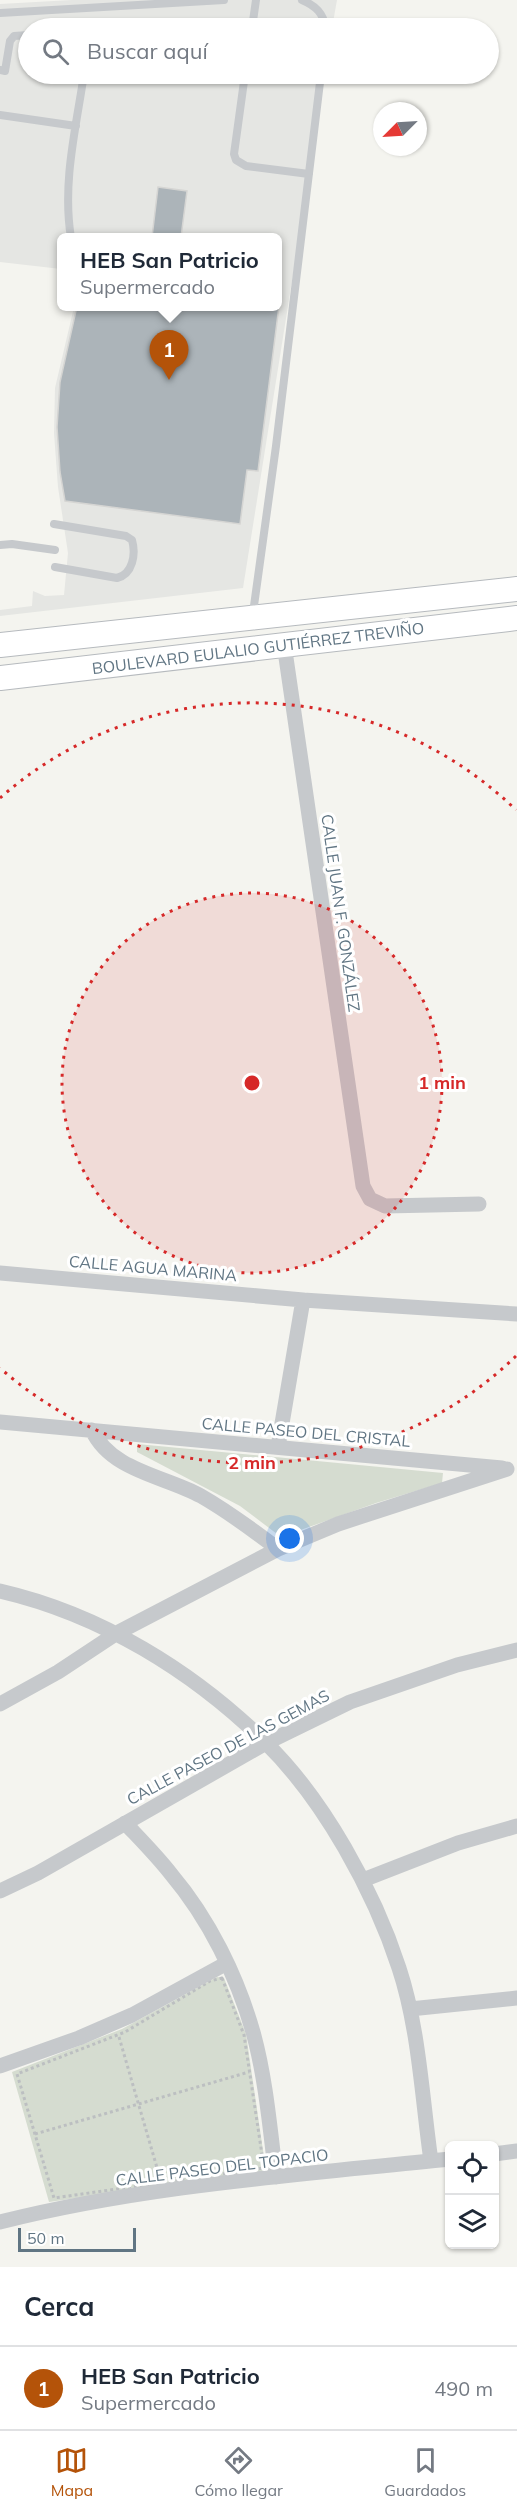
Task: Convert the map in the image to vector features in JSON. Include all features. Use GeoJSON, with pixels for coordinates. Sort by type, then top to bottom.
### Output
{"type":"FeatureCollection","features":[{"type":"Feature","properties":{"kind":"main road","name":"BOULEVARD EULALIO GUTIÉRREZ TREVIÑO"},"geometry":{"type":"LineString","coordinates":[[0,645],[517,590]]}},
{"type":"Feature","properties":{"kind":"main road","name":"BOULEVARD EULALIO GUTIÉRREZ TREVIÑO"},"geometry":{"type":"LineString","coordinates":[[0,678],[517,618]]}},
{"type":"Feature","properties":{"kind":"main road"},"geometry":{"type":"LineString","coordinates":[[67,637],[75,649],[95,667]]}},
{"type":"Feature","properties":{"kind":"street","name":"CALLE JUAN F. GONZÁLEZ"},"geometry":{"type":"LineString","coordinates":[[284,644],[363,1186],[370,1199],[385,1206],[479,1204]]}},
{"type":"Feature","properties":{"kind":"street","name":"CALLE AGUA MARINA"},"geometry":{"type":"LineString","coordinates":[[0,1273],[303,1300],[517,1314]]}},
{"type":"Feature","properties":{"kind":"street"},"geometry":{"type":"LineString","coordinates":[[278,1447],[303,1300]]}},
{"type":"Feature","properties":{"kind":"street","name":"CALLE PASEO DEL CRISTAL"},"geometry":{"type":"LineString","coordinates":[[0,1422],[512,1468]]}},
{"type":"Feature","properties":{"kind":"street"},"geometry":{"type":"LineString","coordinates":[[92,1430],[109,1453],[131,1466],[198,1495],[234,1515],[278,1549]]}},
{"type":"Feature","properties":{"kind":"street"},"geometry":{"type":"LineString","coordinates":[[0,1704],[58,1672],[117,1633],[278,1549],[338,1524],[512,1468]]}},
{"type":"Feature","properties":{"kind":"street"},"geometry":{"type":"LineString","coordinates":[[0,1592],[54,1609],[117,1633],[170,1665],[266,1743],[306,1790],[336,1834],[363,1880],[400,1969],[410,2009],[431,2161]]}},
{"type":"Feature","properties":{"kind":"street","name":"CALLE PASEO DE LAS GEMAS"},"geometry":{"type":"LineString","coordinates":[[0,1891],[38,1874],[266,1743],[350,1702],[457,1665],[517,1650]]}},
{"type":"Feature","properties":{"kind":"street"},"geometry":{"type":"LineString","coordinates":[[125,1823],[172,1875],[197,1909],[227,1963],[242,1997],[253,2033],[261,2073],[276,2177]]}},
{"type":"Feature","properties":{"kind":"street"},"geometry":{"type":"LineString","coordinates":[[363,1880],[459,1843],[517,1826]]}},
{"type":"Feature","properties":{"kind":"street"},"geometry":{"type":"LineString","coordinates":[[0,2066],[79,2038],[132,2015],[227,1963]]}},
{"type":"Feature","properties":{"kind":"street"},"geometry":{"type":"LineString","coordinates":[[410,2009],[517,1998]]}},
{"type":"Feature","properties":{"kind":"street"},"geometry":{"type":"LineString","coordinates":[[499,2153],[517,2151]]}},
{"type":"Feature","properties":{"kind":"street","name":"CALLE PASEO DEL TOPACIO"},"geometry":{"type":"LineString","coordinates":[[0,2222],[87,2202],[276,2177],[445,2160]]}},
{"type":"Feature","properties":{"kind":"lane"},"geometry":{"type":"LineString","coordinates":[[0,13],[224,0]]}},
{"type":"Feature","properties":{"kind":"lane"},"geometry":{"type":"LineString","coordinates":[[253,18],[256,0]]}},
{"type":"Feature","properties":{"kind":"lane"},"geometry":{"type":"LineString","coordinates":[[302,0],[316,7],[323,18]]}},
{"type":"Feature","properties":{"kind":"lane"},"geometry":{"type":"LineString","coordinates":[[0,70],[5,71],[10,41],[14,36],[18,36]]}},
{"type":"Feature","properties":{"kind":"lane"},"geometry":{"type":"LineString","coordinates":[[71,233],[67,205],[68,182],[82,84]]}},
{"type":"Feature","properties":{"kind":"lane"},"geometry":{"type":"LineString","coordinates":[[244,84],[234,154],[236,160],[246,166],[309,174]]}},
{"type":"Feature","properties":{"kind":"lane"},"geometry":{"type":"LineString","coordinates":[[253,617],[320,84]]}},
{"type":"Feature","properties":{"kind":"lane"},"geometry":{"type":"LineString","coordinates":[[0,115],[76,126]]}},
{"type":"Feature","properties":{"kind":"lane"},"geometry":{"type":"LineString","coordinates":[[54,524],[126,536],[132,540],[134,548],[130,572],[117,578],[55,567]]}},
{"type":"Feature","properties":{"kind":"lane"},"geometry":{"type":"LineString","coordinates":[[0,545],[12,544],[55,550]]}},
{"type":"Feature","properties":{"kind":"path"},"geometry":{"type":"LineString","coordinates":[[222,1978],[244,2036],[264,2168],[54,2198],[17,2074],[118,2035],[210,1981],[222,1978]]}},
{"type":"Feature","properties":{"kind":"path"},"geometry":{"type":"LineString","coordinates":[[118,2035],[161,2182]]}},
{"type":"Feature","properties":{"kind":"path"},"geometry":{"type":"LineString","coordinates":[[34,2134],[250,2072]]}},
{"type":"Feature","properties":{"kind":"shaded area"},"geometry":{"type":"Polygon","coordinates":[[[72,0],[337,0],[334,18],[18,18],[18,84],[323,84],[243,588],[0,616],[0,610],[32,606],[33,591],[45,596],[64,595],[68,553],[58,487],[54,433],[55,388],[73,311],[282,311],[282,233],[57,233],[57,269],[0,262],[0,4],[72,0]]]}},
{"type":"Feature","properties":{"kind":"shaded area"},"geometry":{"type":"Polygon","coordinates":[[[137,1444],[443,1473],[442,1483],[376,1503],[281,1537],[240,1506],[137,1452],[137,1444]]]}},
{"type":"Feature","properties":{"kind":"shaded area"},"geometry":{"type":"Polygon","coordinates":[[[217,1977],[224,1978],[246,2034],[266,2171],[49,2202],[12,2072],[122,2029],[217,1977]]]}},
{"type":"Feature","properties":{"kind":"building"},"geometry":{"type":"Polygon","coordinates":[[[158,187],[187,191],[182,233],[152,233],[158,187]]]}},
{"type":"Feature","properties":{"kind":"building"},"geometry":{"type":"Polygon","coordinates":[[[76,311],[278,311],[258,471],[247,470],[240,524],[65,501],[60,472],[57,427],[60,382],[76,311]]]}},
{"type":"Feature","properties":{"kind":"place","name":"HEB San Patricio"},"geometry":{"type":"Point","coordinates":[169,380]}}]}
